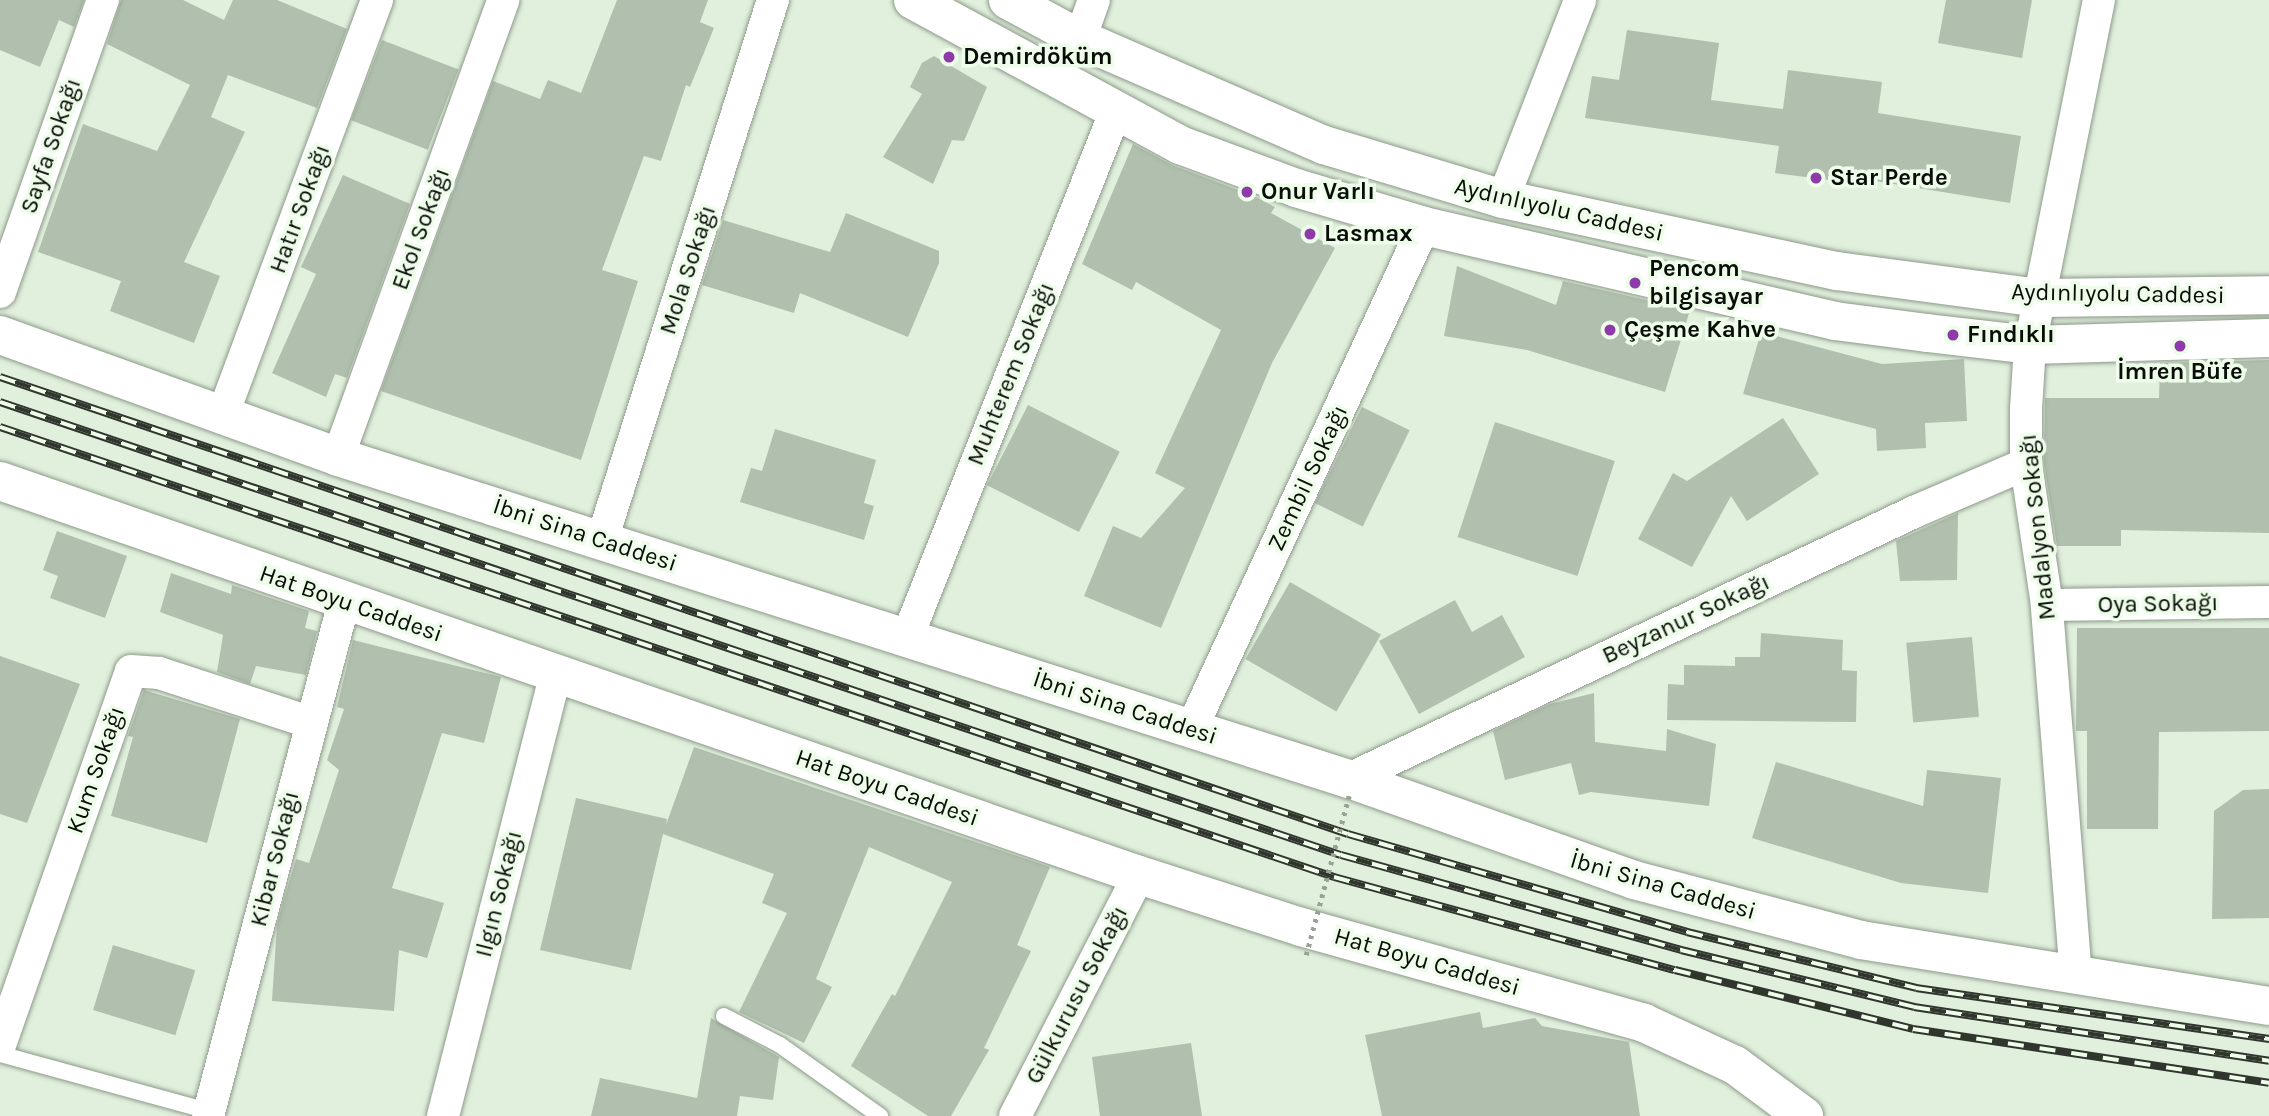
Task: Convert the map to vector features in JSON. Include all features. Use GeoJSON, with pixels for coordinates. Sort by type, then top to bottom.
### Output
{"type":"FeatureCollection","features":[{"type":"Feature","properties":{"kind":"street","name":"Sayfa Sokağı"},"geometry":{"type":"LineString","coordinates":[[0,292],[103,0]]}},
{"type":"Feature","properties":{"kind":"street","name":"Hatır Sokağı"},"geometry":{"type":"LineString","coordinates":[[222,417],[377,0]]}},
{"type":"Feature","properties":{"kind":"street","name":"Ekol Sokağı"},"geometry":{"type":"LineString","coordinates":[[338,457],[503,0]]}},
{"type":"Feature","properties":{"kind":"street","name":"Mola Sokağı"},"geometry":{"type":"LineString","coordinates":[[603,540],[773,0]]}},
{"type":"Feature","properties":{"kind":"street"},"geometry":{"type":"LineString","coordinates":[[913,0],[1180,145],[1296,188],[1424,226],[1835,321],[2030,345],[2269,338]]}},
{"type":"Feature","properties":{"kind":"street","name":"Aydınlıyolu Caddesi"},"geometry":{"type":"LineString","coordinates":[[1008,0],[1080,39],[1324,145],[1503,199],[1837,271],[2039,298],[2269,295]]}},
{"type":"Feature","properties":{"kind":"street"},"geometry":{"type":"LineString","coordinates":[[1080,39],[1094,0]]}},
{"type":"Feature","properties":{"kind":"street"},"geometry":{"type":"LineString","coordinates":[[1503,199],[1580,0]]}},
{"type":"Feature","properties":{"kind":"street","name":"Madalyon Sokağı"},"geometry":{"type":"LineString","coordinates":[[2076,977],[2047,605],[2026,464],[2030,345],[2099,0]]}},
{"type":"Feature","properties":{"kind":"street","name":"Muhterem Sokağı"},"geometry":{"type":"LineString","coordinates":[[906,638],[1116,110]]}},
{"type":"Feature","properties":{"kind":"street","name":"Zembil Sokağı"},"geometry":{"type":"LineString","coordinates":[[1191,730],[1424,226]]}},
{"type":"Feature","properties":{"kind":"street","name":"İbni Sina Caddesi"},"geometry":{"type":"LineString","coordinates":[[0,335],[338,457],[1191,730],[1349,787],[1545,852],[1716,903],[1861,940],[2076,977],[2269,1006]]}},
{"type":"Feature","properties":{"kind":"street","name":"Beyzanur Sokağı"},"geometry":{"type":"LineString","coordinates":[[1349,787],[1914,512],[2026,464]]}},
{"type":"Feature","properties":{"kind":"street","name":"Hat Boyu Caddesi"},"geometry":{"type":"LineString","coordinates":[[0,481],[1139,875],[1301,927],[1644,1023],[1735,1065],[1775,1105],[1804,1116]]}},
{"type":"Feature","properties":{"kind":"street","name":"Kibar Sokağı"},"geometry":{"type":"LineString","coordinates":[[208,1113],[309,722],[344,602]]}},
{"type":"Feature","properties":{"kind":"street","name":"Oya Sokağı"},"geometry":{"type":"LineString","coordinates":[[2047,605],[2269,602]]}},
{"type":"Feature","properties":{"kind":"street","name":"Kum Sokağı"},"geometry":{"type":"LineString","coordinates":[[0,1045],[131,671],[159,674],[309,722]]}},
{"type":"Feature","properties":{"kind":"street","name":"Ilgın Sokağı"},"geometry":{"type":"LineString","coordinates":[[443,1116],[556,673]]}},
{"type":"Feature","properties":{"kind":"street","name":"Gülkurusu Sokağı"},"geometry":{"type":"LineString","coordinates":[[1015,1116],[1139,875]]}},
{"type":"Feature","properties":{"kind":"lane"},"geometry":{"type":"LineString","coordinates":[[724,1016],[780,1045],[880,1116]]}},
{"type":"Feature","properties":{"kind":"lane"},"geometry":{"type":"LineString","coordinates":[[0,1054],[208,1113]]}},
{"type":"Feature","properties":{"kind":"path"},"geometry":{"type":"LineString","coordinates":[[1306,955],[1349,787]]}},
{"type":"Feature","properties":{"kind":"building"},"geometry":{"type":"Polygon","coordinates":[[[0,0],[84,0],[74,27],[59,20],[40,67],[0,50],[0,0]]]}},
{"type":"Feature","properties":{"kind":"building"},"geometry":{"type":"Polygon","coordinates":[[[121,0],[183,0],[224,20],[233,0],[277,0],[347,29],[317,108],[228,75],[211,117],[245,132],[184,262],[220,276],[194,343],[110,311],[121,281],[38,252],[83,124],[157,151],[190,85],[107,44],[121,0]]]}},
{"type":"Feature","properties":{"kind":"building"},"geometry":{"type":"Polygon","coordinates":[[[617,0],[708,0],[700,22],[714,28],[690,87],[686,85],[661,161],[644,156],[602,270],[638,281],[581,460],[381,391],[493,81],[540,99],[548,80],[581,93],[617,0]]]}},
{"type":"Feature","properties":{"kind":"building"},"geometry":{"type":"Polygon","coordinates":[[[1946,0],[2032,0],[2022,58],[1938,43],[1946,0]]]}},
{"type":"Feature","properties":{"kind":"building"},"geometry":{"type":"Polygon","coordinates":[[[1627,30],[1719,43],[1711,100],[1783,109],[1788,70],[1882,82],[1878,113],[2021,136],[2010,203],[1869,180],[1869,185],[1775,173],[1779,146],[1585,118],[1592,76],[1619,80],[1627,30]]]}},
{"type":"Feature","properties":{"kind":"building"},"geometry":{"type":"Polygon","coordinates":[[[382,40],[459,69],[428,150],[351,120],[382,40]]]}},
{"type":"Feature","properties":{"kind":"building"},"geometry":{"type":"Polygon","coordinates":[[[934,56],[987,87],[964,141],[952,140],[933,184],[883,157],[922,94],[910,87],[922,63],[934,56]]]}},
{"type":"Feature","properties":{"kind":"building"},"geometry":{"type":"Polygon","coordinates":[[[1133,144],[1172,165],[1254,196],[1275,207],[1271,213],[1335,248],[1272,363],[1161,628],[1084,596],[1113,526],[1141,538],[1185,488],[1155,473],[1221,330],[1136,282],[1132,290],[1082,264],[1133,144]]]}},
{"type":"Feature","properties":{"kind":"building"},"geometry":{"type":"Polygon","coordinates":[[[343,175],[410,204],[347,378],[335,374],[326,397],[272,373],[316,274],[301,267],[343,175]]]}},
{"type":"Feature","properties":{"kind":"building"},"geometry":{"type":"Polygon","coordinates":[[[846,213],[939,251],[939,263],[908,337],[800,293],[794,313],[702,285],[723,220],[830,252],[846,213]]]}},
{"type":"Feature","properties":{"kind":"building"},"geometry":{"type":"Polygon","coordinates":[[[1457,266],[1556,305],[1563,281],[1690,310],[1665,392],[1527,350],[1444,336],[1457,266]]]}},
{"type":"Feature","properties":{"kind":"building"},"geometry":{"type":"Polygon","coordinates":[[[1761,332],[1882,364],[1964,359],[1967,421],[1925,423],[1926,448],[1877,451],[1876,429],[1743,394],[1761,332]]]}},
{"type":"Feature","properties":{"kind":"building"},"geometry":{"type":"Polygon","coordinates":[[[2269,360],[2269,533],[2121,530],[2121,546],[2057,546],[2044,463],[2045,398],[2159,398],[2160,363],[2269,360]]]}},
{"type":"Feature","properties":{"kind":"building"},"geometry":{"type":"Polygon","coordinates":[[[1028,405],[1120,452],[1079,532],[987,485],[1028,405]]]}},
{"type":"Feature","properties":{"kind":"building"},"geometry":{"type":"Polygon","coordinates":[[[1362,407],[1410,430],[1363,526],[1315,503],[1362,407]]]}},
{"type":"Feature","properties":{"kind":"building"},"geometry":{"type":"Polygon","coordinates":[[[1783,418],[1819,474],[1747,521],[1731,496],[1692,567],[1638,539],[1673,473],[1687,481],[1783,418]]]}},
{"type":"Feature","properties":{"kind":"building"},"geometry":{"type":"Polygon","coordinates":[[[1495,422],[1615,461],[1577,576],[1458,537],[1495,422]]]}},
{"type":"Feature","properties":{"kind":"building"},"geometry":{"type":"Polygon","coordinates":[[[775,429],[876,460],[864,503],[874,506],[864,540],[740,502],[751,468],[762,471],[775,429]]]}},
{"type":"Feature","properties":{"kind":"building"},"geometry":{"type":"Polygon","coordinates":[[[1958,513],[1957,580],[1900,581],[1896,541],[1958,513]]]}},
{"type":"Feature","properties":{"kind":"building"},"geometry":{"type":"Polygon","coordinates":[[[57,531],[127,556],[105,618],[50,598],[58,576],[43,570],[57,531]]]}},
{"type":"Feature","properties":{"kind":"building"},"geometry":{"type":"Polygon","coordinates":[[[171,573],[231,594],[232,585],[309,611],[305,628],[317,631],[306,675],[256,666],[250,684],[217,672],[223,635],[160,612],[171,573]]]}},
{"type":"Feature","properties":{"kind":"building"},"geometry":{"type":"Polygon","coordinates":[[[1290,582],[1381,634],[1336,712],[1246,659],[1290,582]]]}},
{"type":"Feature","properties":{"kind":"building"},"geometry":{"type":"Polygon","coordinates":[[[1455,600],[1472,632],[1502,615],[1525,657],[1419,714],[1379,641],[1455,600]]]}},
{"type":"Feature","properties":{"kind":"building"},"geometry":{"type":"Polygon","coordinates":[[[2077,628],[2269,628],[2269,731],[2159,732],[2158,829],[2087,829],[2087,731],[2076,731],[2077,628]]]}},
{"type":"Feature","properties":{"kind":"building"},"geometry":{"type":"Polygon","coordinates":[[[1761,633],[1843,640],[1842,670],[1857,671],[1856,722],[1667,720],[1668,684],[1684,685],[1684,665],[1735,666],[1735,657],[1760,657],[1761,633]]]}},
{"type":"Feature","properties":{"kind":"building"},"geometry":{"type":"Polygon","coordinates":[[[1972,637],[1979,717],[1913,722],[1906,643],[1972,637]]]}},
{"type":"Feature","properties":{"kind":"building"},"geometry":{"type":"Polygon","coordinates":[[[353,640],[501,677],[484,743],[442,733],[392,888],[444,903],[427,958],[399,950],[394,1011],[272,1001],[277,925],[285,896],[296,859],[309,863],[339,770],[327,760],[344,709],[337,707],[353,640]]]}},
{"type":"Feature","properties":{"kind":"building"},"geometry":{"type":"Polygon","coordinates":[[[0,656],[80,684],[27,823],[0,814],[0,656]]]}},
{"type":"Feature","properties":{"kind":"building"},"geometry":{"type":"Polygon","coordinates":[[[144,690],[240,719],[207,843],[111,816],[133,737],[128,736],[144,690]]]}},
{"type":"Feature","properties":{"kind":"building"},"geometry":{"type":"Polygon","coordinates":[[[1594,693],[1595,742],[1666,751],[1667,729],[1716,744],[1709,806],[1591,792],[1579,795],[1571,763],[1505,780],[1493,731],[1550,704],[1594,693]]]}},
{"type":"Feature","properties":{"kind":"building"},"geometry":{"type":"Polygon","coordinates":[[[694,747],[1050,867],[1017,945],[1031,951],[984,1048],[989,1050],[951,1116],[928,1116],[851,1066],[892,994],[895,996],[952,882],[869,847],[816,979],[832,987],[804,1043],[739,1012],[787,913],[762,903],[774,874],[663,834],[631,970],[540,950],[576,798],[667,819],[666,825],[694,747]]]}},
{"type":"Feature","properties":{"kind":"building"},"geometry":{"type":"Polygon","coordinates":[[[1776,762],[1923,806],[1927,770],[2001,778],[1988,893],[1901,883],[1752,838],[1776,762]]]}},
{"type":"Feature","properties":{"kind":"building"},"geometry":{"type":"Polygon","coordinates":[[[2269,789],[2269,918],[2212,919],[2214,811],[2243,790],[2269,789]]]}},
{"type":"Feature","properties":{"kind":"building"},"geometry":{"type":"Polygon","coordinates":[[[113,945],[195,970],[175,1035],[93,1010],[113,945]]]}},
{"type":"Feature","properties":{"kind":"building"},"geometry":{"type":"Polygon","coordinates":[[[1480,1012],[1483,1028],[1535,1018],[1542,1026],[1629,1042],[1640,1116],[1382,1116],[1365,1035],[1480,1012]]]}},
{"type":"Feature","properties":{"kind":"building"},"geometry":{"type":"Polygon","coordinates":[[[711,1018],[779,1057],[773,1100],[740,1096],[737,1116],[591,1116],[600,1078],[697,1098],[711,1018]]]}},
{"type":"Feature","properties":{"kind":"building"},"geometry":{"type":"Polygon","coordinates":[[[1191,1043],[1202,1116],[1100,1116],[1092,1057],[1191,1043]]]}},
{"type":"Feature","properties":{"kind":"railway"},"geometry":{"type":"LineString","coordinates":[[0,377],[1348,834],[1687,932],[1916,988],[2269,1039]]}},
{"type":"Feature","properties":{"kind":"railway"},"geometry":{"type":"LineString","coordinates":[[0,402],[1341,855],[1681,950],[1914,1007],[2269,1061]]}},
{"type":"Feature","properties":{"kind":"railway"},"geometry":{"type":"LineString","coordinates":[[0,427],[1334,877],[1675,970],[1913,1029],[2269,1083]]}},
{"type":"Feature","properties":{"kind":"place","name":"Demirdöküm"},"geometry":{"type":"Point","coordinates":[949,57]}},
{"type":"Feature","properties":{"kind":"place","name":"Star Perde"},"geometry":{"type":"Point","coordinates":[1816,178]}},
{"type":"Feature","properties":{"kind":"place","name":"Onur Varlı"},"geometry":{"type":"Point","coordinates":[1247,192]}},
{"type":"Feature","properties":{"kind":"place","name":"Lasmax"},"geometry":{"type":"Point","coordinates":[1310,234]}},
{"type":"Feature","properties":{"kind":"place","name":"Pencom bilgisayar"},"geometry":{"type":"Point","coordinates":[1635,283]}},
{"type":"Feature","properties":{"kind":"place","name":"Çeşme Kahve"},"geometry":{"type":"Point","coordinates":[1610,330]}},
{"type":"Feature","properties":{"kind":"place","name":"Fındıklı"},"geometry":{"type":"Point","coordinates":[1953,335]}},
{"type":"Feature","properties":{"kind":"place","name":"İmren Büfe"},"geometry":{"type":"Point","coordinates":[2180,346]}}]}
